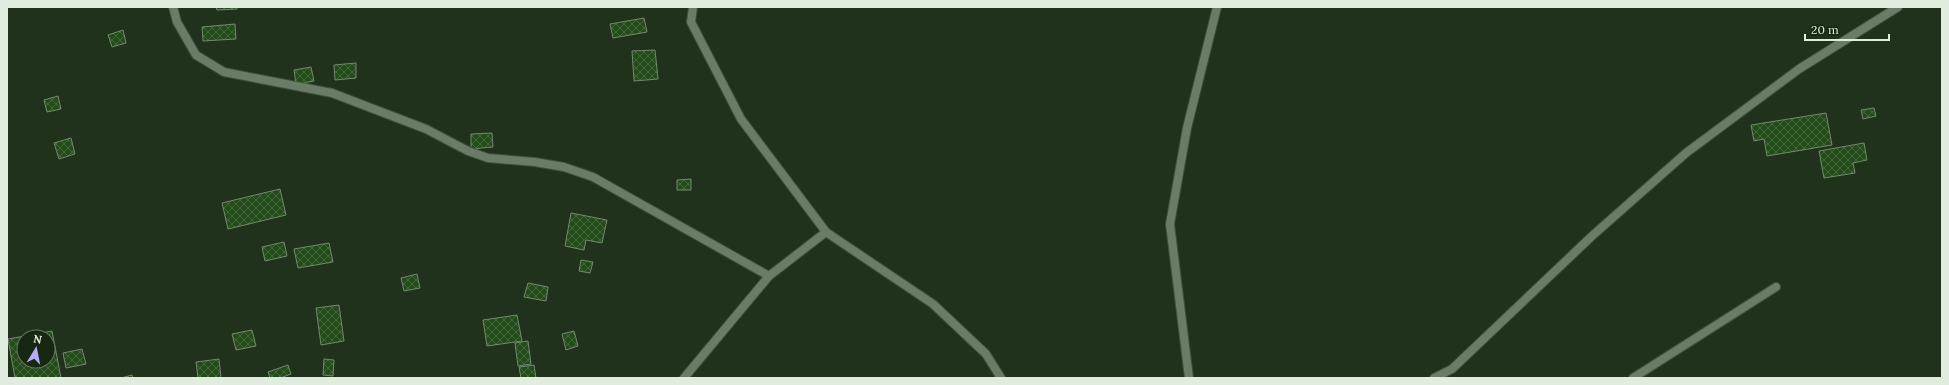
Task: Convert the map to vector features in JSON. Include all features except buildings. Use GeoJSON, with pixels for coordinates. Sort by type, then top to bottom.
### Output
{"type":"FeatureCollection","features":[{"type":"Feature","properties":{"kind":"street"},"geometry":{"type":"LineString","coordinates":[[173,7],[177,22],[196,54],[224,72],[332,93],[426,129],[468,151],[488,158],[564,167],[593,177],[769,276]]}},
{"type":"Feature","properties":{"kind":"street"},"geometry":{"type":"LineString","coordinates":[[693,7],[690,22],[741,119],[826,232],[933,304],[986,354],[1001,378]]}},
{"type":"Feature","properties":{"kind":"street"},"geometry":{"type":"LineString","coordinates":[[1189,378],[1170,224],[1186,128],[1217,7]]}},
{"type":"Feature","properties":{"kind":"street"},"geometry":{"type":"LineString","coordinates":[[1434,378],[1452,369],[1592,236],[1686,153],[1799,70],[1898,7]]}},
{"type":"Feature","properties":{"kind":"street"},"geometry":{"type":"LineString","coordinates":[[684,378],[769,276],[826,232]]}},
{"type":"Feature","properties":{"kind":"street"},"geometry":{"type":"LineString","coordinates":[[1633,378],[1776,287]]}}]}
